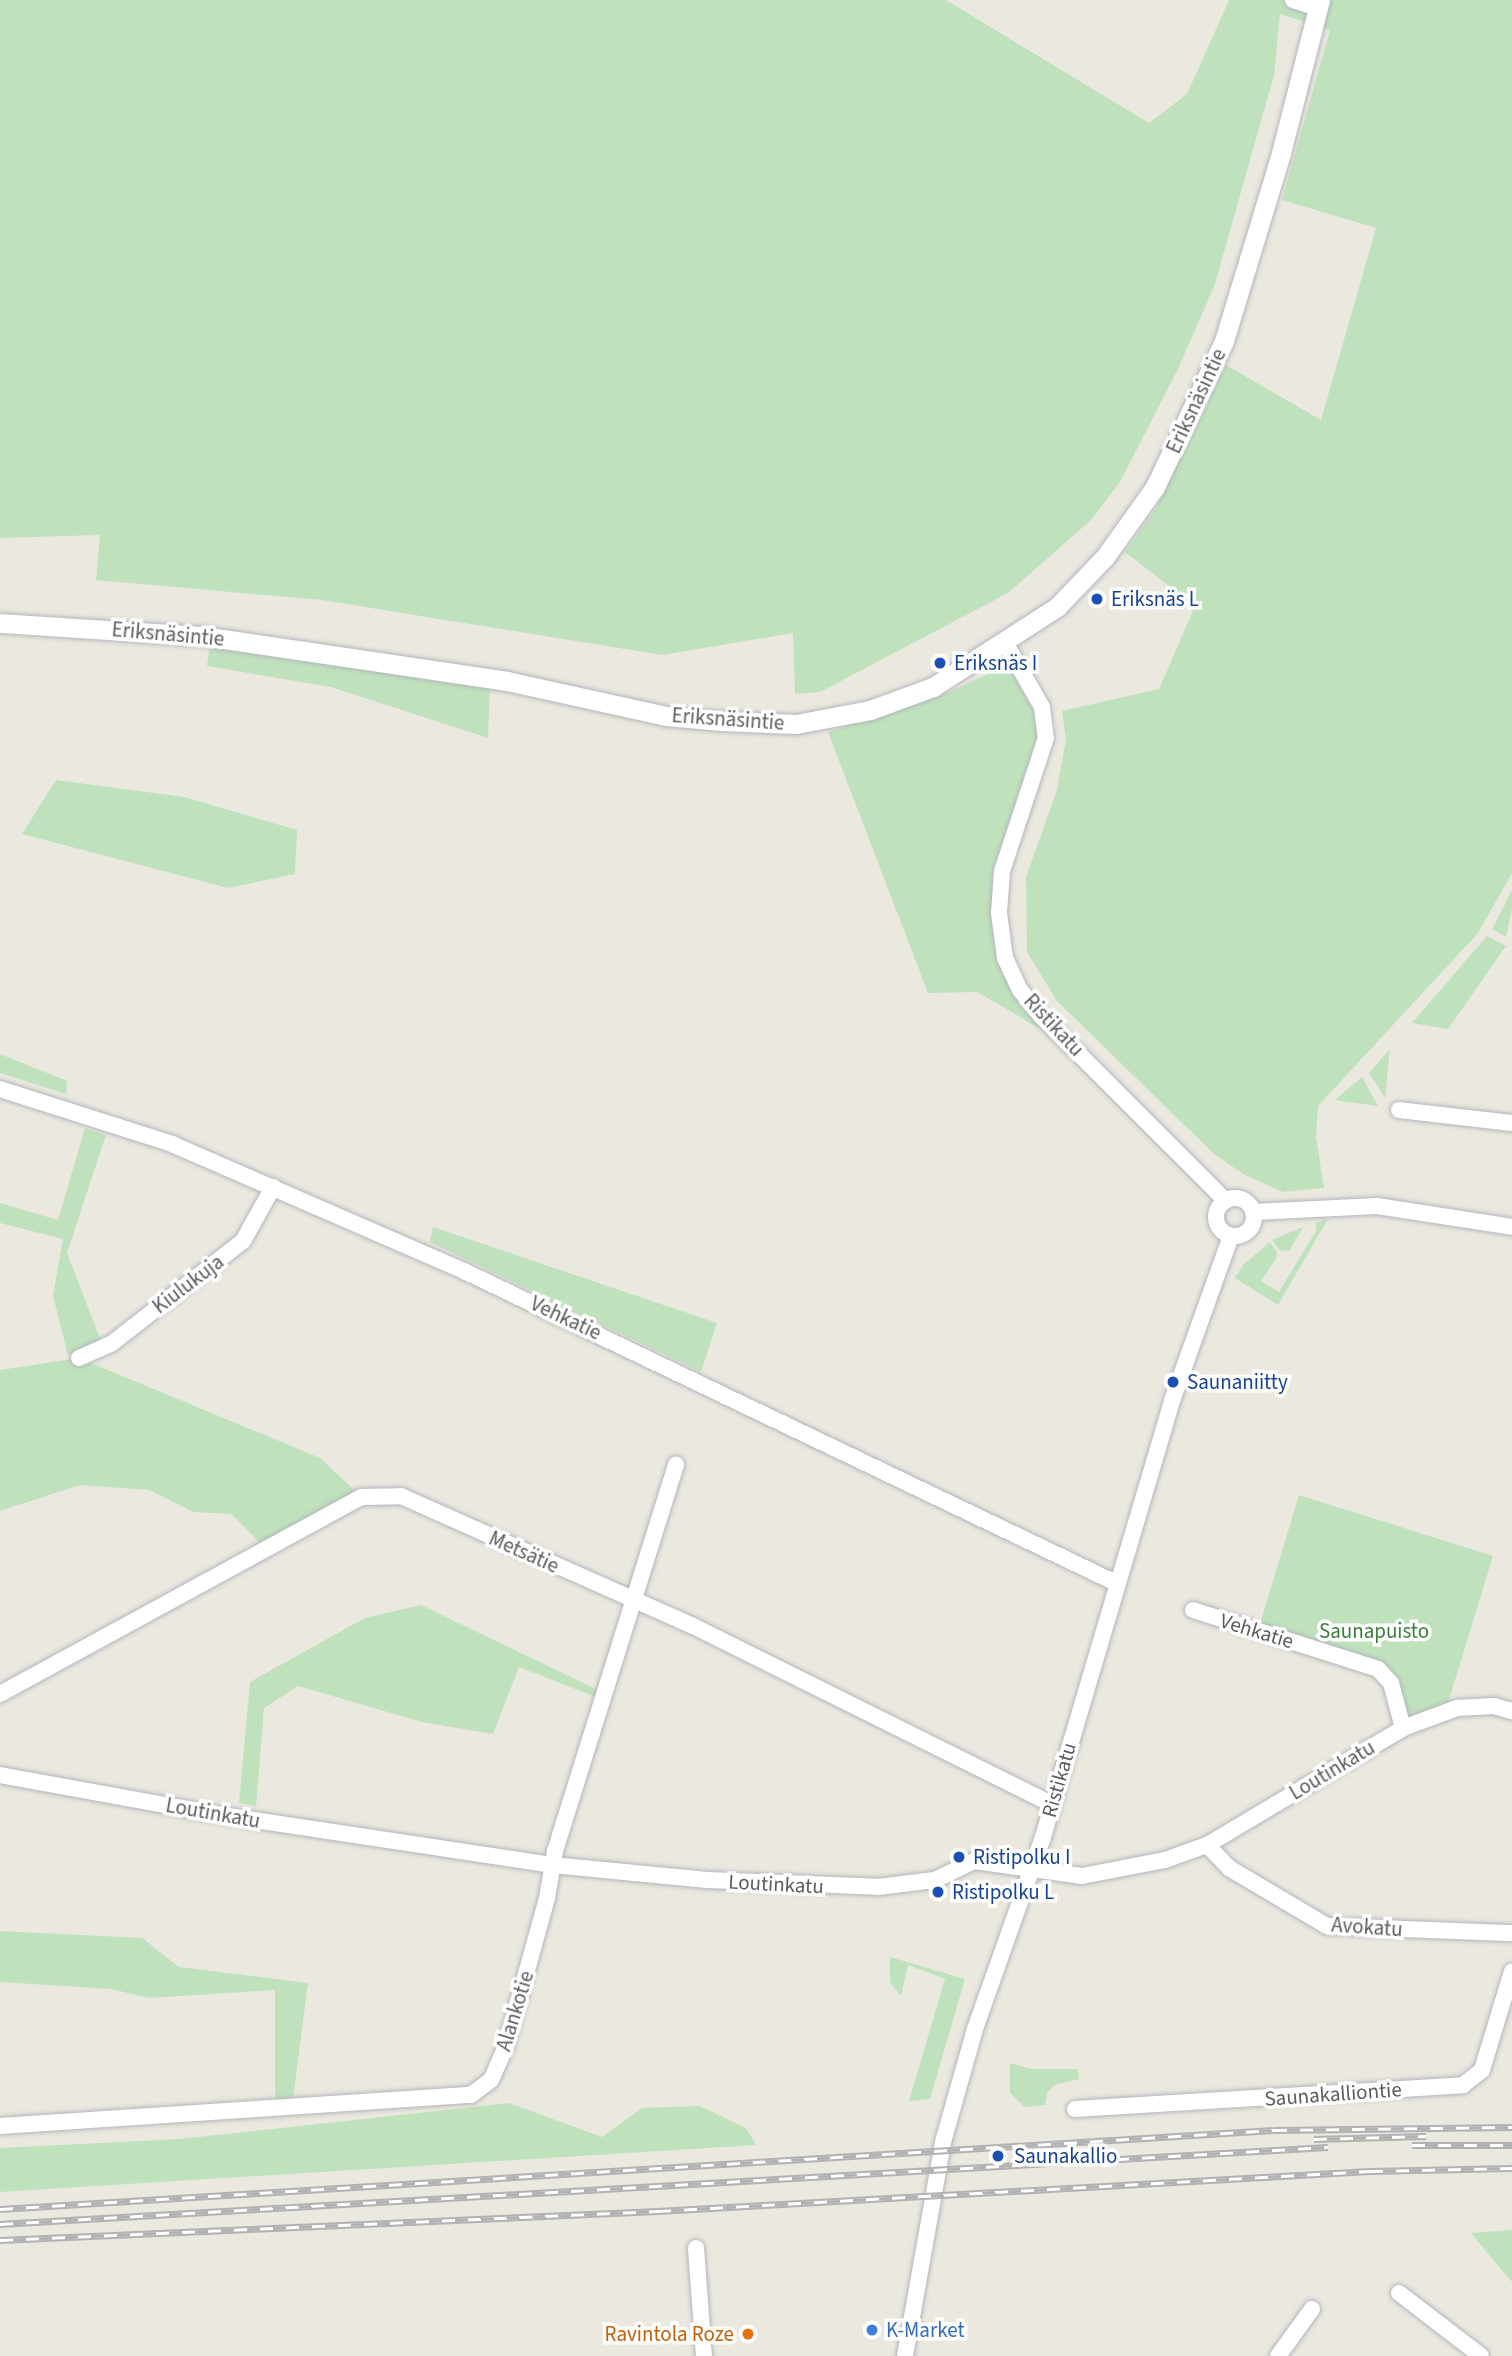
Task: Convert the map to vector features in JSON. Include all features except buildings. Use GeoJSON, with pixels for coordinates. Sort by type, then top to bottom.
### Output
{"type":"FeatureCollection","features":[{"type":"Feature","properties":{"kind":"street"},"geometry":{"type":"LineString","coordinates":[[1293,0],[1319,4]]}},
{"type":"Feature","properties":{"kind":"street","name":"Eriksnäsintie"},"geometry":{"type":"LineString","coordinates":[[0,623],[203,636],[507,681],[666,716],[783,724],[870,710],[933,687],[1006,644],[1086,580],[1155,487],[1224,341],[1281,153],[1319,4]]}},
{"type":"Feature","properties":{"kind":"street","name":"Ristikatu"},"geometry":{"type":"LineString","coordinates":[[1006,644],[1042,707],[1046,738],[1002,871],[999,913],[1005,958],[1020,990],[1042,1017],[1226,1201]]}},
{"type":"Feature","properties":{"kind":"street","name":"Vehkatie"},"geometry":{"type":"LineString","coordinates":[[0,1089],[172,1144],[273,1187],[679,1371],[1116,1583]]}},
{"type":"Feature","properties":{"kind":"street"},"geometry":{"type":"LineString","coordinates":[[1399,1110],[1512,1123]]}},
{"type":"Feature","properties":{"kind":"street","name":"Kiulukuja"},"geometry":{"type":"LineString","coordinates":[[79,1358],[111,1344],[243,1241],[273,1187]]}},
{"type":"Feature","properties":{"kind":"street"},"geometry":{"type":"LineString","coordinates":[[1226,1201],[1244,1201],[1253,1212],[1247,1232],[1231,1236],[1217,1220],[1226,1201]]}},
{"type":"Feature","properties":{"kind":"street"},"geometry":{"type":"LineString","coordinates":[[1253,1212],[1377,1206],[1512,1227]]}},
{"type":"Feature","properties":{"kind":"street","name":"Ristikatu"},"geometry":{"type":"LineString","coordinates":[[905,2356],[943,2142],[975,2029],[1052,1805],[1173,1398],[1231,1236]]}},
{"type":"Feature","properties":{"kind":"street","name":"Alankotie"},"geometry":{"type":"LineString","coordinates":[[0,2126],[471,2095],[491,2080],[506,2046],[552,1865],[676,1465]]}},
{"type":"Feature","properties":{"kind":"street","name":"Metsätie"},"geometry":{"type":"LineString","coordinates":[[0,1694],[362,1497],[401,1496],[632,1600],[1052,1805]]}},
{"type":"Feature","properties":{"kind":"street","name":"Vehkatie"},"geometry":{"type":"LineString","coordinates":[[1193,1610],[1378,1669],[1391,1683],[1403,1728]]}},
{"type":"Feature","properties":{"kind":"street","name":"Loutinkatu"},"geometry":{"type":"LineString","coordinates":[[0,1775],[242,1818],[552,1865],[692,1880],[878,1887],[934,1880],[974,1861],[991,1861],[1031,1871],[1082,1876],[1120,1871],[1206,1845],[1403,1728],[1457,1708],[1494,1706],[1512,1711]]}},
{"type":"Feature","properties":{"kind":"street","name":"Avokatu"},"geometry":{"type":"LineString","coordinates":[[1206,1845],[1229,1868],[1327,1926],[1512,1933]]}},
{"type":"Feature","properties":{"kind":"street","name":"Saunakalliontie"},"geometry":{"type":"LineString","coordinates":[[1075,2109],[1463,2085],[1482,2070],[1512,1971]]}},
{"type":"Feature","properties":{"kind":"street"},"geometry":{"type":"LineString","coordinates":[[696,2248],[704,2356]]}},
{"type":"Feature","properties":{"kind":"street"},"geometry":{"type":"LineString","coordinates":[[1399,2293],[1481,2356]]}},
{"type":"Feature","properties":{"kind":"street"},"geometry":{"type":"LineString","coordinates":[[1278,2356],[1312,2309]]}},
{"type":"Feature","properties":{"kind":"green space"},"geometry":{"type":"Polygon","coordinates":[[[0,0],[946,0],[1149,123],[1187,94],[1229,0],[1512,0],[1512,873],[1478,933],[1318,1106],[1316,1137],[1324,1188],[1283,1192],[1243,1174],[1213,1153],[1057,1001],[1027,952],[1026,877],[1057,790],[1066,739],[1062,711],[1159,689],[1195,606],[1125,552],[1156,508],[1226,365],[1321,420],[1376,228],[1282,200],[1330,30],[1280,14],[1274,75],[1215,284],[1178,369],[1120,482],[1091,520],[1008,593],[820,692],[795,694],[793,633],[662,655],[322,600],[96,580],[100,535],[0,538],[0,0]]]}},
{"type":"Feature","properties":{"kind":"green space"},"geometry":{"type":"Polygon","coordinates":[[[210,644],[490,687],[488,738],[331,687],[207,666],[210,644]]]}},
{"type":"Feature","properties":{"kind":"green space"},"geometry":{"type":"Polygon","coordinates":[[[1007,665],[1034,711],[1037,737],[994,866],[991,916],[999,964],[1012,994],[1044,1031],[977,992],[928,993],[828,732],[943,695],[1007,665]]]}},
{"type":"Feature","properties":{"kind":"green space"},"geometry":{"type":"Polygon","coordinates":[[[56,780],[184,797],[297,830],[295,874],[228,888],[22,834],[56,780]]]}},
{"type":"Feature","properties":{"kind":"green space"},"geometry":{"type":"Polygon","coordinates":[[[1512,890],[1512,909],[1506,937],[1492,929],[1512,890]]]}},
{"type":"Feature","properties":{"kind":"green space"},"geometry":{"type":"Polygon","coordinates":[[[1487,936],[1506,946],[1448,1029],[1412,1023],[1487,936]]]}},
{"type":"Feature","properties":{"kind":"green space"},"geometry":{"type":"Polygon","coordinates":[[[1390,1049],[1385,1098],[1369,1073],[1390,1049]]]}},
{"type":"Feature","properties":{"kind":"green space"},"geometry":{"type":"Polygon","coordinates":[[[0,1054],[67,1081],[66,1094],[0,1073],[0,1054]]]}},
{"type":"Feature","properties":{"kind":"green space"},"geometry":{"type":"Polygon","coordinates":[[[1362,1077],[1378,1106],[1334,1100],[1335,1100],[1362,1077]]]}},
{"type":"Feature","properties":{"kind":"green space"},"geometry":{"type":"Polygon","coordinates":[[[85,1128],[106,1135],[67,1253],[101,1341],[68,1355],[53,1296],[63,1239],[0,1223],[0,1203],[58,1220],[85,1128]]]}},
{"type":"Feature","properties":{"kind":"green space"},"geometry":{"type":"Polygon","coordinates":[[[1328,1219],[1278,1305],[1235,1278],[1243,1265],[1270,1242],[1277,1252],[1276,1259],[1261,1281],[1279,1292],[1316,1231],[1316,1223],[1328,1219]]]}},
{"type":"Feature","properties":{"kind":"green space"},"geometry":{"type":"Polygon","coordinates":[[[433,1227],[717,1323],[701,1372],[430,1242],[433,1227]]]}},
{"type":"Feature","properties":{"kind":"green space"},"geometry":{"type":"Polygon","coordinates":[[[1303,1227],[1289,1251],[1280,1250],[1272,1240],[1303,1227]]]}},
{"type":"Feature","properties":{"kind":"green space"},"geometry":{"type":"Polygon","coordinates":[[[79,1358],[320,1458],[362,1497],[266,1549],[231,1514],[193,1512],[149,1490],[80,1485],[0,1511],[0,1370],[79,1358]]]}},
{"type":"Feature","properties":{"kind":"green space","name":"Saunapuisto"},"geometry":{"type":"Polygon","coordinates":[[[1299,1495],[1493,1556],[1448,1703],[1407,1720],[1397,1680],[1389,1669],[1260,1624],[1299,1495]]]}},
{"type":"Feature","properties":{"kind":"green space"},"geometry":{"type":"Polygon","coordinates":[[[421,1605],[598,1690],[596,1697],[519,1667],[493,1734],[422,1722],[298,1686],[264,1708],[256,1806],[239,1803],[250,1682],[365,1618],[421,1605]]]}},
{"type":"Feature","properties":{"kind":"green space"},"geometry":{"type":"Polygon","coordinates":[[[0,1931],[142,1938],[179,1967],[308,1983],[293,2099],[275,2100],[275,1990],[149,1998],[111,1989],[0,1982],[0,1931]]]}},
{"type":"Feature","properties":{"kind":"green space"},"geometry":{"type":"Polygon","coordinates":[[[890,1957],[965,1979],[930,2099],[909,2101],[945,1979],[908,1965],[901,1996],[890,1982],[890,1957]]]}},
{"type":"Feature","properties":{"kind":"green space"},"geometry":{"type":"Polygon","coordinates":[[[1010,2063],[1031,2069],[1078,2069],[1079,2079],[1054,2085],[1047,2093],[1045,2105],[1024,2107],[1010,2093],[1010,2063]]]}},
{"type":"Feature","properties":{"kind":"green space"},"geometry":{"type":"Polygon","coordinates":[[[509,2103],[602,2137],[642,2108],[700,2106],[746,2128],[756,2145],[0,2192],[0,2148],[180,2139],[509,2103]]]}},
{"type":"Feature","properties":{"kind":"green space"},"geometry":{"type":"Polygon","coordinates":[[[1512,2230],[1512,2282],[1471,2233],[1512,2230]]]}},
{"type":"Feature","properties":{"kind":"railway"},"geometry":{"type":"LineString","coordinates":[[0,2209],[1274,2130],[1512,2127]]}},
{"type":"Feature","properties":{"kind":"railway"},"geometry":{"type":"LineString","coordinates":[[1314,2139],[1426,2136]]}},
{"type":"Feature","properties":{"kind":"railway"},"geometry":{"type":"LineString","coordinates":[[1412,2145],[1512,2145]]}},
{"type":"Feature","properties":{"kind":"railway"},"geometry":{"type":"LineString","coordinates":[[0,2224],[1328,2147]]}},
{"type":"Feature","properties":{"kind":"railway"},"geometry":{"type":"LineString","coordinates":[[0,2240],[658,2211],[1370,2171],[1512,2168]]}},
{"type":"Feature","properties":{"kind":"place","name":"Eriksnäs L"},"geometry":{"type":"Point","coordinates":[1097,599]}},
{"type":"Feature","properties":{"kind":"place","name":"Eriksnäs I"},"geometry":{"type":"Point","coordinates":[940,663]}},
{"type":"Feature","properties":{"kind":"place","name":"Saunaniitty"},"geometry":{"type":"Point","coordinates":[1173,1382]}},
{"type":"Feature","properties":{"kind":"place","name":"Ristipolku I"},"geometry":{"type":"Point","coordinates":[959,1857]}},
{"type":"Feature","properties":{"kind":"place","name":"Ristipolku L"},"geometry":{"type":"Point","coordinates":[938,1892]}},
{"type":"Feature","properties":{"kind":"place","name":"Saunakallio"},"geometry":{"type":"Point","coordinates":[998,2156]}},
{"type":"Feature","properties":{"kind":"place","name":"K-Market"},"geometry":{"type":"Point","coordinates":[872,2330]}},
{"type":"Feature","properties":{"kind":"place","name":"Ravintola Roze"},"geometry":{"type":"Point","coordinates":[748,2334]}}]}
